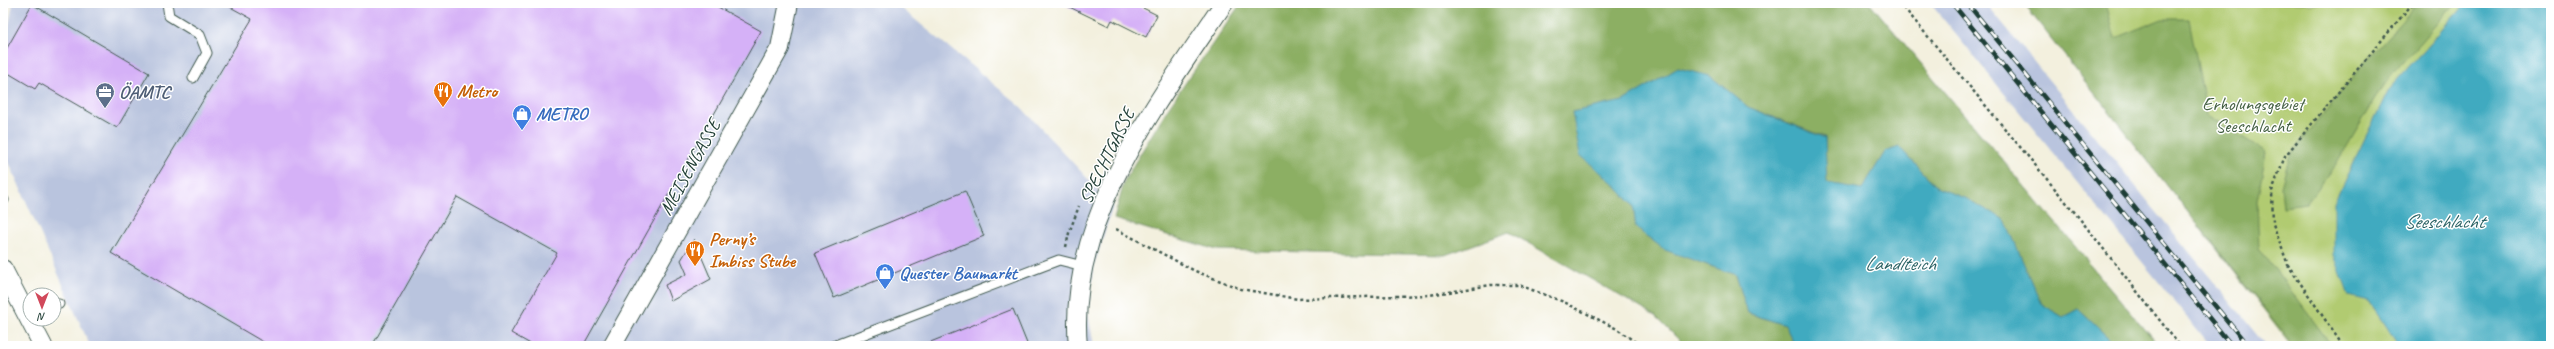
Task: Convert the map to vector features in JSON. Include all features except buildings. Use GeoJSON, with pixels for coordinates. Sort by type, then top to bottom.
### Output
{"type":"FeatureCollection","features":[{"type":"Feature","properties":{"kind":"street","name":"MEISENGASSE"},"geometry":{"type":"LineString","coordinates":[[612,346],[780,48],[789,3]]}},
{"type":"Feature","properties":{"kind":"street","name":"SPECHTGASSE"},"geometry":{"type":"LineString","coordinates":[[1078,346],[1076,304],[1083,266],[1098,220],[1130,149],[1162,95],[1224,3]]}},
{"type":"Feature","properties":{"kind":"street"},"geometry":{"type":"LineString","coordinates":[[3,269],[22,299]]}},
{"type":"Feature","properties":{"kind":"street"},"geometry":{"type":"LineString","coordinates":[[35,327],[43,346]]}},
{"type":"Feature","properties":{"kind":"lane"},"geometry":{"type":"LineString","coordinates":[[166,3],[169,16],[200,35],[207,53],[193,78]]}},
{"type":"Feature","properties":{"kind":"lane"},"geometry":{"type":"LineString","coordinates":[[833,346],[1059,260],[1083,266]]}},
{"type":"Feature","properties":{"kind":"path"},"geometry":{"type":"LineString","coordinates":[[1900,3],[2076,214],[2180,346]]}},
{"type":"Feature","properties":{"kind":"path"},"geometry":{"type":"LineString","coordinates":[[2343,346],[2288,265],[2272,224],[2272,191],[2285,156],[2413,3]]}},
{"type":"Feature","properties":{"kind":"path"},"geometry":{"type":"LineString","coordinates":[[1098,220],[1195,271],[1241,289],[1298,298],[1430,295],[1491,285],[1519,285],[1564,302],[1617,329],[1641,346]]}},
{"type":"Feature","properties":{"kind":"shaded area"},"geometry":{"type":"Polygon","coordinates":[[[13,3],[895,3],[1020,106],[1113,206],[1094,266],[1088,313],[1094,346],[90,346],[3,149],[3,56],[13,3]]]}},
{"type":"Feature","properties":{"kind":"shaded area"},"geometry":{"type":"Polygon","coordinates":[[[1930,3],[1986,3],[2266,346],[2211,346],[1930,3]]]}},
{"type":"Feature","properties":{"kind":"green space"},"geometry":{"type":"Polygon","coordinates":[[[1241,3],[1870,3],[2159,346],[2117,346],[2078,309],[2063,317],[2042,305],[2005,220],[1967,199],[1938,188],[1899,147],[1885,152],[1862,189],[1826,183],[1825,137],[1748,107],[1710,76],[1678,68],[1623,101],[1572,112],[1613,183],[1633,205],[1636,228],[1665,250],[1736,275],[1748,313],[1785,325],[1795,346],[1685,346],[1655,316],[1509,232],[1445,255],[1217,250],[1114,219],[1125,179],[1168,108],[1241,3]]]}},
{"type":"Feature","properties":{"kind":"green space"},"geometry":{"type":"Polygon","coordinates":[[[2023,3],[2106,3],[2115,38],[2162,19],[2189,19],[2207,115],[2266,152],[2257,202],[2259,248],[2332,346],[2294,346],[2023,3]]]}},
{"type":"Feature","properties":{"kind":"green space","name":"Erholungsgebiet Seeschlacht"},"geometry":{"type":"Polygon","coordinates":[[[2025,3],[2466,3],[2389,89],[2334,202],[2369,301],[2400,346],[2292,346],[2025,3]]]}},
{"type":"Feature","properties":{"kind":"green space"},"geometry":{"type":"Polygon","coordinates":[[[2418,3],[2455,3],[2385,82],[2336,165],[2306,204],[2283,207],[2281,187],[2290,155],[2366,61],[2418,3]]]}},
{"type":"Feature","properties":{"kind":"water","name":"Seeschlacht"},"geometry":{"type":"Polygon","coordinates":[[[2466,3],[2551,3],[2551,346],[2400,346],[2369,301],[2349,296],[2334,255],[2334,202],[2389,89],[2466,3]]]}},
{"type":"Feature","properties":{"kind":"water","name":"Landlteich"},"geometry":{"type":"Polygon","coordinates":[[[1678,68],[1710,76],[1748,107],[1825,138],[1827,183],[1862,189],[1885,152],[1899,147],[1938,188],[1967,199],[2005,220],[2042,304],[2063,317],[2078,309],[2117,346],[1795,346],[1785,325],[1748,313],[1736,275],[1665,250],[1636,228],[1633,205],[1613,183],[1580,155],[1572,112],[1623,101],[1678,68]]]}},
{"type":"Feature","properties":{"kind":"railway"},"geometry":{"type":"LineString","coordinates":[[1952,3],[2232,346]]}},
{"type":"Feature","properties":{"kind":"railway"},"geometry":{"type":"LineString","coordinates":[[1967,3],[2248,346]]}},
{"type":"Feature","properties":{"kind":"place","name":"Metro"},"geometry":{"type":"Point","coordinates":[443,108]}},
{"type":"Feature","properties":{"kind":"place","name":"ÖAMTC"},"geometry":{"type":"Point","coordinates":[105,109]}},
{"type":"Feature","properties":{"kind":"place","name":"METRO"},"geometry":{"type":"Point","coordinates":[522,131]}},
{"type":"Feature","properties":{"kind":"place","name":"Perny’s Imbiss Stube"},"geometry":{"type":"Point","coordinates":[695,267]}},
{"type":"Feature","properties":{"kind":"place","name":"Quester Baumarkt"},"geometry":{"type":"Point","coordinates":[885,290]}}]}
